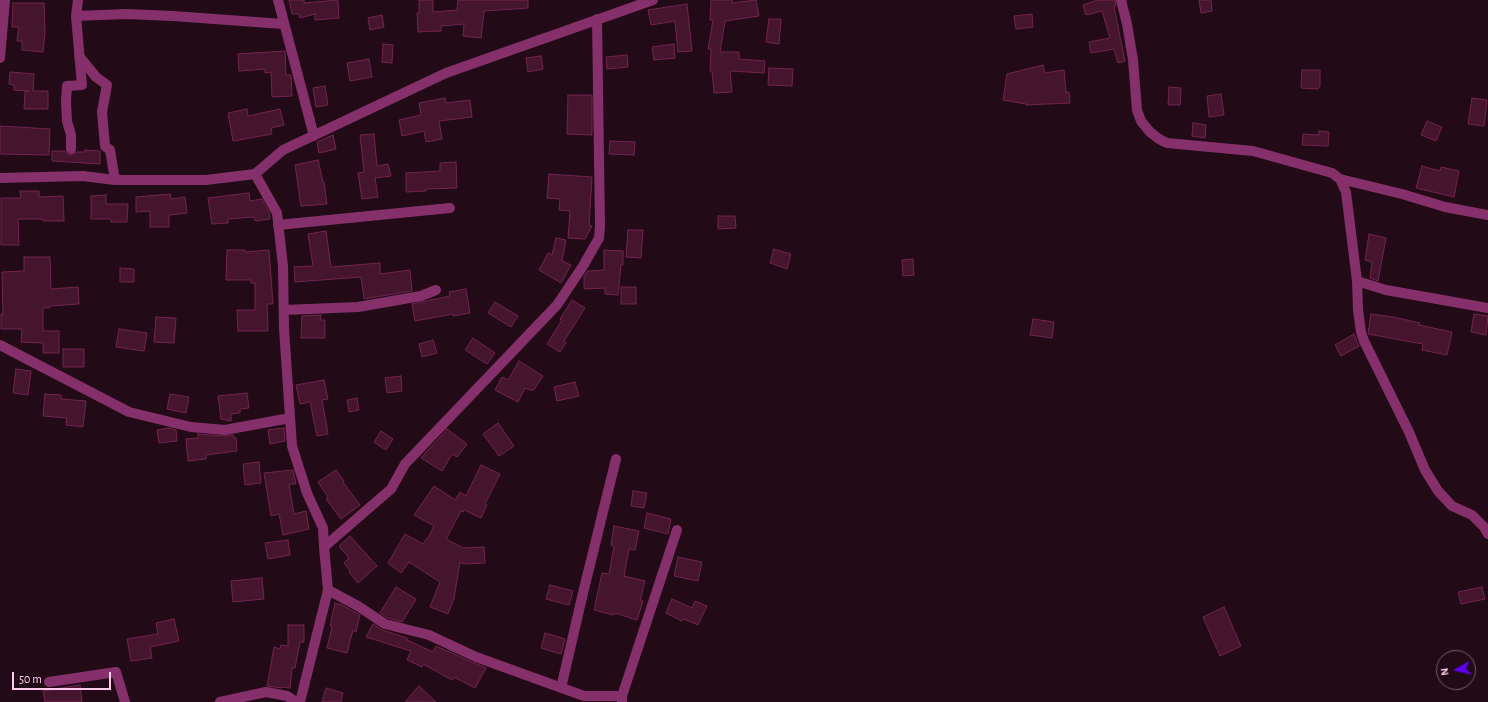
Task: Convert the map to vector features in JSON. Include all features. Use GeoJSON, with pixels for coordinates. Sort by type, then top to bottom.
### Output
{"type":"FeatureCollection","features":[{"type":"Feature","properties":{"kind":"street"},"geometry":{"type":"LineString","coordinates":[[0,58],[5,0]]}},
{"type":"Feature","properties":{"kind":"street"},"geometry":{"type":"LineString","coordinates":[[71,149],[71,135],[66,121],[67,86],[82,85],[76,16],[78,0]]}},
{"type":"Feature","properties":{"kind":"street"},"geometry":{"type":"LineString","coordinates":[[278,0],[283,24],[314,136]]}},
{"type":"Feature","properties":{"kind":"street"},"geometry":{"type":"LineString","coordinates":[[0,178],[83,176],[115,180],[206,180],[255,174],[284,150],[446,73],[653,0]]}},
{"type":"Feature","properties":{"kind":"street"},"geometry":{"type":"LineString","coordinates":[[1121,0],[1133,60],[1137,110],[1141,121],[1150,132],[1159,139],[1167,142],[1253,151],[1332,173],[1340,179],[1402,194],[1445,208],[1488,215]]}},
{"type":"Feature","properties":{"kind":"street"},"geometry":{"type":"LineString","coordinates":[[76,16],[126,14],[283,24]]}},
{"type":"Feature","properties":{"kind":"street"},"geometry":{"type":"LineString","coordinates":[[324,547],[391,489],[405,464],[557,305],[583,266],[598,238],[600,226],[597,19]]}},
{"type":"Feature","properties":{"kind":"street"},"geometry":{"type":"LineString","coordinates":[[80,56],[96,77],[107,85],[102,112],[104,140],[105,146],[110,150],[115,180]]}},
{"type":"Feature","properties":{"kind":"street"},"geometry":{"type":"LineString","coordinates":[[255,174],[277,213],[283,266],[292,446],[307,493],[323,528],[328,590],[300,702]]}},
{"type":"Feature","properties":{"kind":"street"},"geometry":{"type":"LineString","coordinates":[[1340,179],[1346,192],[1357,281],[1358,310],[1361,332],[1364,341],[1409,432],[1425,470],[1438,491],[1452,506],[1472,515],[1484,527],[1488,534]]}},
{"type":"Feature","properties":{"kind":"street"},"geometry":{"type":"LineString","coordinates":[[278,225],[450,208]]}},
{"type":"Feature","properties":{"kind":"street"},"geometry":{"type":"LineString","coordinates":[[1357,281],[1386,290],[1488,308]]}},
{"type":"Feature","properties":{"kind":"street"},"geometry":{"type":"LineString","coordinates":[[284,310],[358,307],[421,296],[436,290]]}},
{"type":"Feature","properties":{"kind":"street"},"geometry":{"type":"LineString","coordinates":[[0,345],[129,412],[191,427],[225,430],[290,418]]}},
{"type":"Feature","properties":{"kind":"street"},"geometry":{"type":"LineString","coordinates":[[561,688],[616,459]]}},
{"type":"Feature","properties":{"kind":"street"},"geometry":{"type":"LineString","coordinates":[[328,590],[358,606],[385,624],[429,635],[476,657],[584,696],[622,699],[677,530]]}},
{"type":"Feature","properties":{"kind":"street"},"geometry":{"type":"LineString","coordinates":[[49,682],[116,672],[125,702]]}},
{"type":"Feature","properties":{"kind":"street"},"geometry":{"type":"LineString","coordinates":[[220,702],[266,692],[287,696],[296,702]]}},
{"type":"Feature","properties":{"kind":"building"},"geometry":{"type":"Polygon","coordinates":[[[289,0],[304,0],[304,3],[338,0],[339,18],[315,20],[315,14],[300,18],[299,14],[292,14],[289,0]]]}},
{"type":"Feature","properties":{"kind":"building"},"geometry":{"type":"Polygon","coordinates":[[[419,0],[433,0],[433,12],[457,10],[458,0],[528,0],[528,8],[484,11],[481,38],[463,36],[464,24],[441,26],[441,31],[418,32],[417,13],[419,13],[419,0]]]}},
{"type":"Feature","properties":{"kind":"building"},"geometry":{"type":"Polygon","coordinates":[[[711,0],[732,0],[732,3],[756,0],[759,16],[725,21],[720,52],[739,52],[739,59],[765,61],[764,73],[730,71],[732,92],[714,93],[712,71],[710,71],[711,49],[708,49],[713,20],[710,20],[711,0]]]}},
{"type":"Feature","properties":{"kind":"building"},"geometry":{"type":"Polygon","coordinates":[[[1098,0],[1115,0],[1116,6],[1114,7],[1125,61],[1118,63],[1114,49],[1091,53],[1089,42],[1110,38],[1102,11],[1086,15],[1083,5],[1098,0]]]}},
{"type":"Feature","properties":{"kind":"building"},"geometry":{"type":"Polygon","coordinates":[[[1199,0],[1211,0],[1212,11],[1201,13],[1199,0]]]}},
{"type":"Feature","properties":{"kind":"building"},"geometry":{"type":"Polygon","coordinates":[[[13,3],[44,3],[45,33],[43,52],[22,50],[22,41],[17,41],[19,27],[12,27],[13,3]]]}},
{"type":"Feature","properties":{"kind":"building"},"geometry":{"type":"Polygon","coordinates":[[[687,4],[692,51],[678,52],[675,21],[651,25],[648,10],[687,4]]]}},
{"type":"Feature","properties":{"kind":"building"},"geometry":{"type":"Polygon","coordinates":[[[1032,14],[1033,27],[1016,29],[1014,16],[1032,14]]]}},
{"type":"Feature","properties":{"kind":"building"},"geometry":{"type":"Polygon","coordinates":[[[382,15],[384,27],[370,30],[368,18],[382,15]]]}},
{"type":"Feature","properties":{"kind":"building"},"geometry":{"type":"Polygon","coordinates":[[[769,19],[781,19],[779,44],[766,42],[769,19]]]}},
{"type":"Feature","properties":{"kind":"building"},"geometry":{"type":"Polygon","coordinates":[[[383,44],[393,45],[392,63],[382,62],[383,44]]]}},
{"type":"Feature","properties":{"kind":"building"},"geometry":{"type":"Polygon","coordinates":[[[674,44],[675,58],[654,60],[652,47],[674,44]]]}},
{"type":"Feature","properties":{"kind":"building"},"geometry":{"type":"Polygon","coordinates":[[[285,51],[286,75],[291,75],[292,96],[272,97],[271,72],[265,73],[265,69],[239,71],[238,54],[285,51]]]}},
{"type":"Feature","properties":{"kind":"building"},"geometry":{"type":"Polygon","coordinates":[[[627,55],[628,67],[607,69],[606,57],[627,55]]]}},
{"type":"Feature","properties":{"kind":"building"},"geometry":{"type":"Polygon","coordinates":[[[541,56],[543,69],[528,72],[526,58],[541,56]]]}},
{"type":"Feature","properties":{"kind":"building"},"geometry":{"type":"Polygon","coordinates":[[[369,59],[372,77],[350,81],[347,63],[369,59]]]}},
{"type":"Feature","properties":{"kind":"building"},"geometry":{"type":"Polygon","coordinates":[[[1043,65],[1045,73],[1064,70],[1066,92],[1069,92],[1070,103],[1026,105],[1003,100],[1007,74],[1043,65]]]}},
{"type":"Feature","properties":{"kind":"building"},"geometry":{"type":"Polygon","coordinates":[[[769,68],[793,69],[792,86],[768,85],[769,68]]]}},
{"type":"Feature","properties":{"kind":"building"},"geometry":{"type":"Polygon","coordinates":[[[1302,70],[1320,70],[1320,86],[1318,89],[1301,88],[1302,70]]]}},
{"type":"Feature","properties":{"kind":"building"},"geometry":{"type":"Polygon","coordinates":[[[10,72],[34,74],[33,91],[48,91],[48,109],[24,109],[25,91],[29,91],[14,90],[14,85],[9,84],[10,72]]]}},
{"type":"Feature","properties":{"kind":"building"},"geometry":{"type":"Polygon","coordinates":[[[325,86],[328,105],[316,107],[313,88],[325,86]]]}},
{"type":"Feature","properties":{"kind":"building"},"geometry":{"type":"Polygon","coordinates":[[[1169,87],[1181,88],[1180,105],[1168,105],[1169,87]]]}},
{"type":"Feature","properties":{"kind":"building"},"geometry":{"type":"Polygon","coordinates":[[[1221,94],[1224,115],[1209,117],[1207,96],[1221,94]]]}},
{"type":"Feature","properties":{"kind":"building"},"geometry":{"type":"Polygon","coordinates":[[[568,95],[592,95],[592,135],[567,134],[568,95]]]}},
{"type":"Feature","properties":{"kind":"building"},"geometry":{"type":"Polygon","coordinates":[[[445,98],[446,103],[470,100],[472,117],[439,121],[442,139],[426,142],[424,131],[402,136],[399,120],[421,115],[419,103],[445,98]]]}},
{"type":"Feature","properties":{"kind":"building"},"geometry":{"type":"Polygon","coordinates":[[[1472,98],[1487,100],[1484,126],[1468,124],[1472,98]]]}},
{"type":"Feature","properties":{"kind":"building"},"geometry":{"type":"Polygon","coordinates":[[[247,109],[248,116],[280,109],[284,125],[271,128],[272,134],[233,141],[228,113],[247,109]]]}},
{"type":"Feature","properties":{"kind":"building"},"geometry":{"type":"Polygon","coordinates":[[[1427,121],[1442,127],[1436,141],[1421,135],[1427,121]]]}},
{"type":"Feature","properties":{"kind":"building"},"geometry":{"type":"Polygon","coordinates":[[[1193,123],[1206,125],[1205,138],[1192,136],[1193,123]]]}},
{"type":"Feature","properties":{"kind":"building"},"geometry":{"type":"Polygon","coordinates":[[[0,126],[50,129],[49,155],[0,154],[0,126]]]}},
{"type":"Feature","properties":{"kind":"building"},"geometry":{"type":"Polygon","coordinates":[[[1319,131],[1329,132],[1328,146],[1302,145],[1303,134],[1319,135],[1319,131]]]}},
{"type":"Feature","properties":{"kind":"building"},"geometry":{"type":"Polygon","coordinates":[[[374,134],[377,166],[388,164],[391,176],[375,178],[378,197],[362,199],[358,173],[364,172],[360,135],[374,134]]]}},
{"type":"Feature","properties":{"kind":"building"},"geometry":{"type":"Polygon","coordinates":[[[333,135],[336,149],[319,153],[317,142],[333,135]]]}},
{"type":"Feature","properties":{"kind":"building"},"geometry":{"type":"Polygon","coordinates":[[[610,141],[635,142],[634,155],[609,154],[610,141]]]}},
{"type":"Feature","properties":{"kind":"building"},"geometry":{"type":"Polygon","coordinates":[[[85,150],[100,151],[100,164],[52,161],[52,151],[65,151],[67,154],[71,155],[77,152],[85,152],[85,150]]]}},
{"type":"Feature","properties":{"kind":"building"},"geometry":{"type":"Polygon","coordinates":[[[318,160],[324,182],[327,204],[301,206],[295,165],[318,160]]]}},
{"type":"Feature","properties":{"kind":"building"},"geometry":{"type":"Polygon","coordinates":[[[456,162],[457,188],[426,189],[426,191],[406,192],[406,173],[440,171],[440,163],[456,162]]]}},
{"type":"Feature","properties":{"kind":"building"},"geometry":{"type":"Polygon","coordinates":[[[1422,166],[1440,171],[1441,167],[1459,171],[1454,197],[1416,188],[1422,166]]]}},
{"type":"Feature","properties":{"kind":"building"},"geometry":{"type":"Polygon","coordinates":[[[549,174],[592,177],[589,225],[592,226],[585,239],[568,238],[570,211],[559,210],[560,199],[547,198],[549,174]]]}},
{"type":"Feature","properties":{"kind":"building"},"geometry":{"type":"Polygon","coordinates":[[[20,191],[39,191],[39,197],[63,196],[64,221],[18,219],[19,245],[1,245],[1,198],[21,198],[20,191]]]}},
{"type":"Feature","properties":{"kind":"building"},"geometry":{"type":"Polygon","coordinates":[[[249,193],[250,201],[262,199],[269,212],[270,219],[255,221],[254,217],[228,219],[228,223],[212,224],[208,198],[249,193]]]}},
{"type":"Feature","properties":{"kind":"building"},"geometry":{"type":"Polygon","coordinates":[[[170,194],[171,199],[185,197],[187,213],[169,215],[169,227],[150,227],[150,211],[136,212],[136,197],[170,194]]]}},
{"type":"Feature","properties":{"kind":"building"},"geometry":{"type":"Polygon","coordinates":[[[106,195],[106,204],[128,204],[127,222],[111,222],[111,219],[91,219],[91,196],[106,195]]]}},
{"type":"Feature","properties":{"kind":"building"},"geometry":{"type":"Polygon","coordinates":[[[718,216],[735,216],[736,228],[718,229],[718,216]]]}},
{"type":"Feature","properties":{"kind":"building"},"geometry":{"type":"Polygon","coordinates":[[[628,230],[643,230],[641,258],[626,257],[628,230]]]}},
{"type":"Feature","properties":{"kind":"building"},"geometry":{"type":"Polygon","coordinates":[[[326,231],[331,267],[380,263],[380,274],[410,270],[412,291],[364,299],[361,277],[295,282],[294,267],[313,266],[308,234],[326,231]]]}},
{"type":"Feature","properties":{"kind":"building"},"geometry":{"type":"Polygon","coordinates":[[[1369,234],[1386,238],[1378,281],[1370,278],[1372,262],[1365,260],[1369,234]]]}},
{"type":"Feature","properties":{"kind":"building"},"geometry":{"type":"Polygon","coordinates":[[[556,238],[566,240],[562,261],[571,265],[561,283],[539,270],[548,253],[552,255],[556,238]]]}},
{"type":"Feature","properties":{"kind":"building"},"geometry":{"type":"Polygon","coordinates":[[[774,249],[791,254],[787,269],[770,263],[774,249]]]}},
{"type":"Feature","properties":{"kind":"building"},"geometry":{"type":"Polygon","coordinates":[[[227,250],[245,250],[245,252],[269,250],[273,304],[267,304],[268,331],[238,331],[237,310],[255,310],[255,283],[251,283],[251,280],[226,280],[227,250]]]}},
{"type":"Feature","properties":{"kind":"building"},"geometry":{"type":"Polygon","coordinates":[[[604,250],[623,251],[623,265],[621,265],[618,295],[605,294],[605,288],[584,289],[584,276],[588,271],[604,270],[604,250]]]}},
{"type":"Feature","properties":{"kind":"building"},"geometry":{"type":"Polygon","coordinates":[[[24,257],[50,257],[51,289],[78,287],[79,304],[50,306],[50,308],[43,308],[43,331],[59,331],[59,353],[43,353],[43,343],[21,342],[22,329],[1,329],[1,314],[3,314],[2,272],[24,271],[24,257]]]}},
{"type":"Feature","properties":{"kind":"building"},"geometry":{"type":"Polygon","coordinates":[[[913,259],[914,275],[903,276],[902,260],[913,259]]]}},
{"type":"Feature","properties":{"kind":"building"},"geometry":{"type":"Polygon","coordinates":[[[120,268],[134,269],[134,282],[120,282],[120,268]]]}},
{"type":"Feature","properties":{"kind":"building"},"geometry":{"type":"Polygon","coordinates":[[[621,287],[636,287],[636,304],[621,304],[621,287]]]}},
{"type":"Feature","properties":{"kind":"building"},"geometry":{"type":"Polygon","coordinates":[[[466,289],[470,313],[453,316],[453,314],[415,321],[412,304],[450,296],[449,292],[466,289]]]}},
{"type":"Feature","properties":{"kind":"building"},"geometry":{"type":"Polygon","coordinates":[[[572,300],[585,308],[564,341],[566,343],[560,352],[547,344],[572,300]]]}},
{"type":"Feature","properties":{"kind":"building"},"geometry":{"type":"Polygon","coordinates":[[[495,302],[518,316],[511,327],[488,313],[495,302]]]}},
{"type":"Feature","properties":{"kind":"building"},"geometry":{"type":"Polygon","coordinates":[[[1371,314],[1420,323],[1419,325],[1452,332],[1447,355],[1422,350],[1423,344],[1368,334],[1371,314]]]}},
{"type":"Feature","properties":{"kind":"building"},"geometry":{"type":"Polygon","coordinates":[[[1474,314],[1488,316],[1486,335],[1471,332],[1474,314]]]}},
{"type":"Feature","properties":{"kind":"building"},"geometry":{"type":"Polygon","coordinates":[[[321,315],[320,320],[325,320],[325,338],[301,338],[302,316],[321,315]]]}},
{"type":"Feature","properties":{"kind":"building"},"geometry":{"type":"Polygon","coordinates":[[[156,317],[176,318],[174,343],[154,342],[156,317]]]}},
{"type":"Feature","properties":{"kind":"building"},"geometry":{"type":"Polygon","coordinates":[[[1033,319],[1054,322],[1052,338],[1030,335],[1033,319]]]}},
{"type":"Feature","properties":{"kind":"building"},"geometry":{"type":"Polygon","coordinates":[[[119,329],[147,333],[144,351],[116,347],[119,329]]]}},
{"type":"Feature","properties":{"kind":"building"},"geometry":{"type":"Polygon","coordinates":[[[1354,334],[1359,346],[1341,356],[1335,345],[1354,334]]]}},
{"type":"Feature","properties":{"kind":"building"},"geometry":{"type":"Polygon","coordinates":[[[473,338],[495,353],[487,364],[465,350],[473,338]]]}},
{"type":"Feature","properties":{"kind":"building"},"geometry":{"type":"Polygon","coordinates":[[[433,340],[437,353],[422,357],[419,344],[433,340]]]}},
{"type":"Feature","properties":{"kind":"building"},"geometry":{"type":"Polygon","coordinates":[[[63,349],[84,349],[84,367],[63,367],[63,349]]]}},
{"type":"Feature","properties":{"kind":"building"},"geometry":{"type":"Polygon","coordinates":[[[519,361],[543,376],[534,390],[525,388],[518,402],[495,390],[502,377],[508,380],[519,361]]]}},
{"type":"Feature","properties":{"kind":"building"},"geometry":{"type":"Polygon","coordinates":[[[16,369],[31,371],[28,395],[13,393],[16,369]]]}},
{"type":"Feature","properties":{"kind":"building"},"geometry":{"type":"Polygon","coordinates":[[[401,376],[402,391],[387,393],[385,378],[401,376]]]}},
{"type":"Feature","properties":{"kind":"building"},"geometry":{"type":"Polygon","coordinates":[[[324,380],[328,399],[322,400],[328,434],[317,436],[310,402],[300,404],[296,385],[324,380]]]}},
{"type":"Feature","properties":{"kind":"building"},"geometry":{"type":"Polygon","coordinates":[[[575,382],[579,396],[557,401],[554,387],[575,382]]]}},
{"type":"Feature","properties":{"kind":"building"},"geometry":{"type":"Polygon","coordinates":[[[247,393],[249,408],[240,409],[240,413],[231,414],[231,421],[221,419],[218,396],[247,393]]]}},
{"type":"Feature","properties":{"kind":"building"},"geometry":{"type":"Polygon","coordinates":[[[45,394],[61,395],[61,399],[86,401],[83,427],[66,425],[67,418],[43,416],[45,394]]]}},
{"type":"Feature","properties":{"kind":"building"},"geometry":{"type":"Polygon","coordinates":[[[170,394],[189,397],[186,413],[167,409],[170,394]]]}},
{"type":"Feature","properties":{"kind":"building"},"geometry":{"type":"Polygon","coordinates":[[[357,398],[359,410],[349,412],[347,400],[357,398]]]}},
{"type":"Feature","properties":{"kind":"building"},"geometry":{"type":"Polygon","coordinates":[[[498,423],[514,446],[499,456],[483,434],[498,423]]]}},
{"type":"Feature","properties":{"kind":"building"},"geometry":{"type":"Polygon","coordinates":[[[169,428],[176,430],[177,441],[159,443],[157,430],[169,428]]]}},
{"type":"Feature","properties":{"kind":"building"},"geometry":{"type":"Polygon","coordinates":[[[284,428],[285,441],[270,444],[268,430],[284,428]]]}},
{"type":"Feature","properties":{"kind":"building"},"geometry":{"type":"Polygon","coordinates":[[[447,429],[467,444],[457,457],[452,454],[442,471],[421,458],[447,429]]]}},
{"type":"Feature","properties":{"kind":"building"},"geometry":{"type":"Polygon","coordinates":[[[381,431],[393,439],[386,450],[374,442],[381,431]]]}},
{"type":"Feature","properties":{"kind":"building"},"geometry":{"type":"Polygon","coordinates":[[[198,434],[225,436],[233,435],[234,438],[236,438],[237,451],[206,455],[206,459],[188,461],[186,439],[198,438],[198,434]]]}},
{"type":"Feature","properties":{"kind":"building"},"geometry":{"type":"Polygon","coordinates":[[[259,462],[261,483],[245,485],[243,464],[259,462]]]}},
{"type":"Feature","properties":{"kind":"building"},"geometry":{"type":"Polygon","coordinates":[[[481,465],[500,474],[485,504],[487,505],[481,518],[464,510],[463,512],[461,511],[446,539],[463,548],[484,547],[485,563],[464,564],[460,562],[454,598],[448,614],[430,607],[440,582],[409,562],[401,573],[388,563],[405,534],[423,544],[429,536],[434,526],[414,515],[434,486],[455,500],[460,492],[466,496],[481,465]]]}},
{"type":"Feature","properties":{"kind":"building"},"geometry":{"type":"Polygon","coordinates":[[[293,470],[296,484],[289,484],[294,514],[306,511],[309,529],[283,535],[279,514],[271,516],[264,473],[293,470]]]}},
{"type":"Feature","properties":{"kind":"building"},"geometry":{"type":"Polygon","coordinates":[[[336,470],[360,505],[341,519],[326,499],[328,497],[318,482],[336,470]]]}},
{"type":"Feature","properties":{"kind":"building"},"geometry":{"type":"Polygon","coordinates":[[[633,491],[647,493],[644,508],[631,506],[633,491]]]}},
{"type":"Feature","properties":{"kind":"building"},"geometry":{"type":"Polygon","coordinates":[[[647,513],[671,519],[668,534],[644,528],[647,513]]]}},
{"type":"Feature","properties":{"kind":"building"},"geometry":{"type":"Polygon","coordinates":[[[614,526],[639,531],[635,550],[629,549],[624,576],[645,581],[640,601],[643,601],[637,620],[615,613],[614,615],[594,610],[602,573],[609,574],[614,546],[611,545],[614,526]]]}},
{"type":"Feature","properties":{"kind":"building"},"geometry":{"type":"Polygon","coordinates":[[[350,536],[377,566],[358,583],[344,563],[349,558],[339,546],[350,536]]]}},
{"type":"Feature","properties":{"kind":"building"},"geometry":{"type":"Polygon","coordinates":[[[288,540],[290,555],[268,559],[265,543],[288,540]]]}},
{"type":"Feature","properties":{"kind":"building"},"geometry":{"type":"Polygon","coordinates":[[[678,557],[702,562],[698,581],[674,576],[678,557]]]}},
{"type":"Feature","properties":{"kind":"building"},"geometry":{"type":"Polygon","coordinates":[[[262,578],[264,599],[233,602],[231,581],[262,578]]]}},
{"type":"Feature","properties":{"kind":"building"},"geometry":{"type":"Polygon","coordinates":[[[550,585],[573,591],[569,605],[546,599],[550,585]]]}},
{"type":"Feature","properties":{"kind":"building"},"geometry":{"type":"Polygon","coordinates":[[[396,587],[416,599],[402,622],[388,618],[380,613],[396,587]]]}},
{"type":"Feature","properties":{"kind":"building"},"geometry":{"type":"Polygon","coordinates":[[[1482,587],[1485,599],[1461,604],[1458,592],[1482,587]]]}},
{"type":"Feature","properties":{"kind":"building"},"geometry":{"type":"Polygon","coordinates":[[[672,599],[692,608],[695,601],[707,606],[698,625],[684,619],[682,621],[666,613],[672,599]]]}},
{"type":"Feature","properties":{"kind":"building"},"geometry":{"type":"Polygon","coordinates":[[[335,603],[342,605],[360,615],[356,632],[353,630],[347,653],[327,648],[332,627],[330,626],[335,603]]]}},
{"type":"Feature","properties":{"kind":"building"},"geometry":{"type":"Polygon","coordinates":[[[1224,607],[1241,646],[1220,656],[1203,617],[1224,607]]]}},
{"type":"Feature","properties":{"kind":"building"},"geometry":{"type":"Polygon","coordinates":[[[174,619],[179,641],[150,647],[152,658],[131,661],[127,639],[158,634],[156,623],[174,619]]]}},
{"type":"Feature","properties":{"kind":"building"},"geometry":{"type":"Polygon","coordinates":[[[373,624],[382,630],[407,638],[407,640],[433,652],[436,646],[486,668],[475,688],[454,677],[452,680],[423,664],[422,667],[407,660],[411,651],[366,637],[373,624]]]}},
{"type":"Feature","properties":{"kind":"building"},"geometry":{"type":"Polygon","coordinates":[[[288,625],[304,625],[304,642],[300,642],[295,668],[292,668],[290,688],[267,686],[274,647],[280,649],[281,645],[288,646],[288,625]]]}},
{"type":"Feature","properties":{"kind":"building"},"geometry":{"type":"Polygon","coordinates":[[[545,633],[565,639],[561,654],[541,648],[545,633]]]}},
{"type":"Feature","properties":{"kind":"building"},"geometry":{"type":"Polygon","coordinates":[[[80,685],[82,702],[45,702],[43,691],[80,685]]]}},
{"type":"Feature","properties":{"kind":"building"},"geometry":{"type":"Polygon","coordinates":[[[419,686],[436,702],[405,702],[419,686]]]}},
{"type":"Feature","properties":{"kind":"building"},"geometry":{"type":"Polygon","coordinates":[[[326,688],[343,693],[341,702],[322,702],[326,688]]]}}]}
